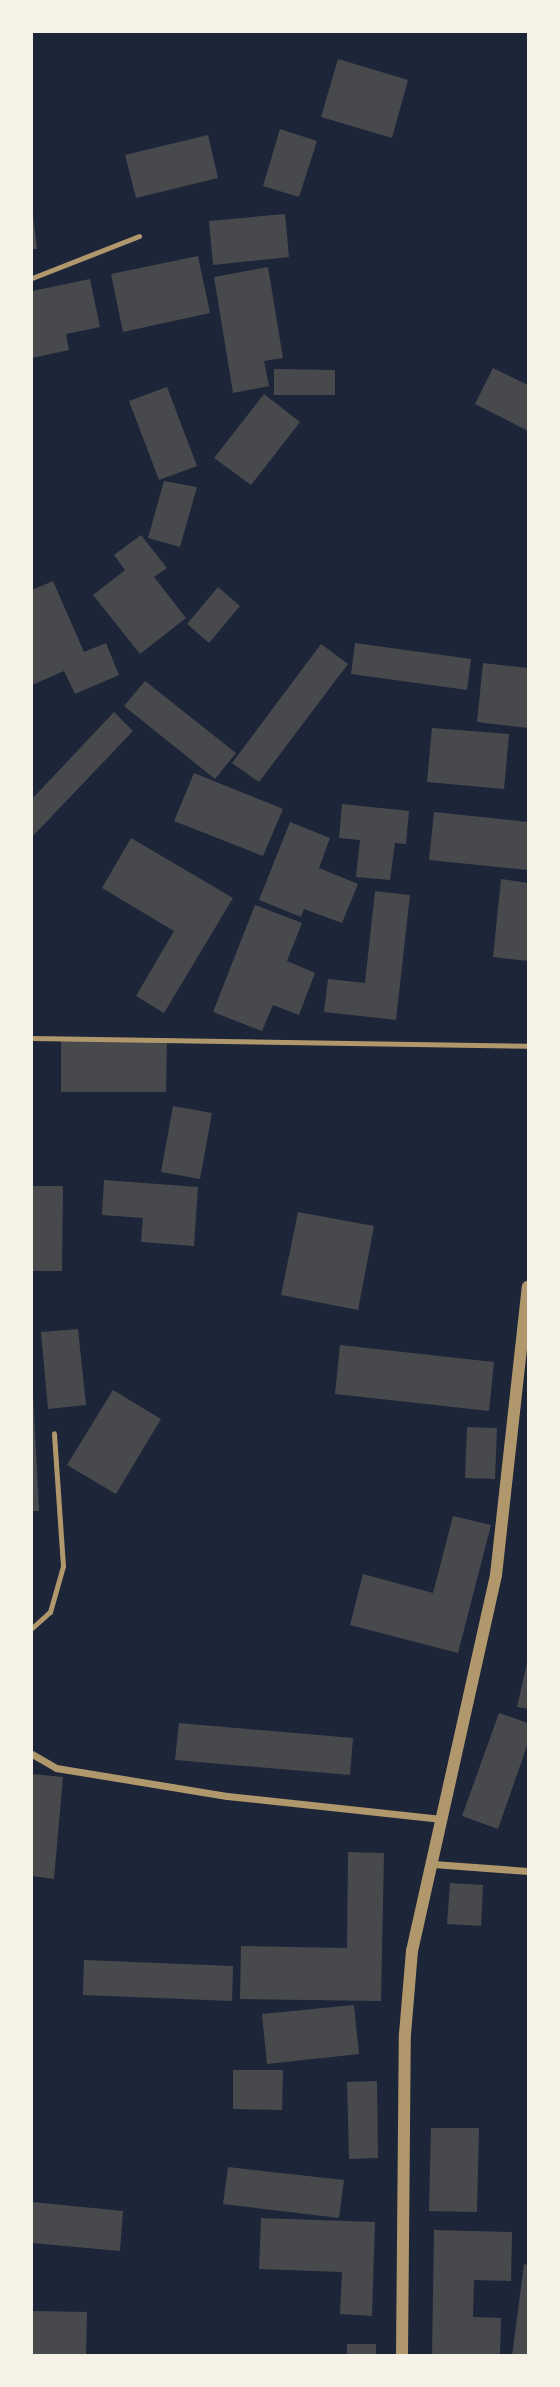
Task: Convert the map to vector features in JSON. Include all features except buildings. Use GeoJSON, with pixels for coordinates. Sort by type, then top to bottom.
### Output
{"type":"FeatureCollection","features":[{"type":"Feature","properties":{"kind":"street"},"geometry":{"type":"LineString","coordinates":[[402,2356],[405,2034],[411,1951],[433,1864],[496,1575],[528,1287]]}},
{"type":"Feature","properties":{"kind":"street"},"geometry":{"type":"LineString","coordinates":[[32,1754],[55,1768],[227,1797],[442,1819]]}},
{"type":"Feature","properties":{"kind":"street"},"geometry":{"type":"LineString","coordinates":[[433,1864],[528,1871]]}},
{"type":"Feature","properties":{"kind":"lane"},"geometry":{"type":"LineString","coordinates":[[32,278],[139,236]]}},
{"type":"Feature","properties":{"kind":"lane"},"geometry":{"type":"LineString","coordinates":[[32,1038],[528,1046]]}},
{"type":"Feature","properties":{"kind":"lane"},"geometry":{"type":"LineString","coordinates":[[32,1628],[50,1612],[63,1566],[54,1433]]}},
{"type":"Feature","properties":{"kind":"shaded area"},"geometry":{"type":"Polygon","coordinates":[[[32,32],[528,32],[528,2355],[32,2356],[32,32]]]}}]}
